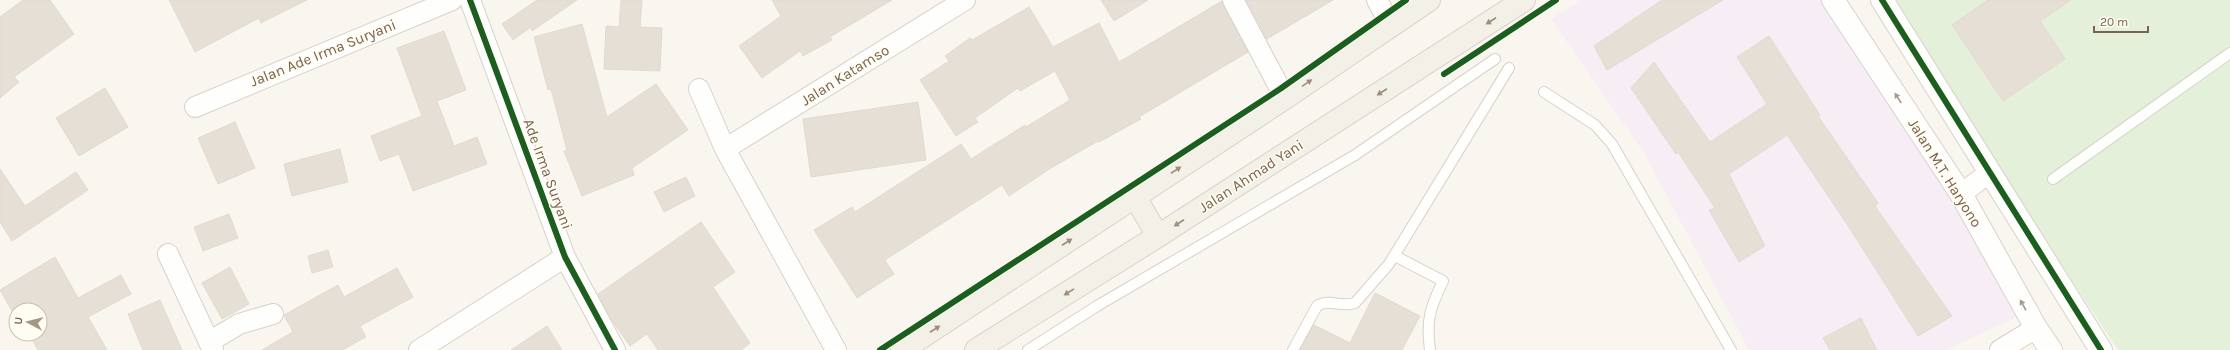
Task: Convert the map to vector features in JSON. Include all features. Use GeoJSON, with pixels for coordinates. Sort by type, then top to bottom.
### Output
{"type":"FeatureCollection","features":[{"type":"Feature","properties":{"kind":"main road"},"geometry":{"type":"LineString","coordinates":[[902,350],[1285,98],[1429,0]]}},
{"type":"Feature","properties":{"kind":"main road","name":"Jalan Ahmad Yani"},"geometry":{"type":"LineString","coordinates":[[976,350],[1158,236],[1524,0]]}},
{"type":"Feature","properties":{"kind":"main road"},"geometry":{"type":"LineString","coordinates":[[1135,197],[1158,236]]}},
{"type":"Feature","properties":{"kind":"street","name":"Jalan Ade Irma Suryani"},"geometry":{"type":"LineString","coordinates":[[194,107],[452,0]]}},
{"type":"Feature","properties":{"kind":"street","name":"Ade Irma Suryani"},"geometry":{"type":"LineString","coordinates":[[470,0],[565,258],[615,350]]}},
{"type":"Feature","properties":{"kind":"street","name":"Jalan Katamso"},"geometry":{"type":"LineString","coordinates":[[725,149],[965,0]]}},
{"type":"Feature","properties":{"kind":"street"},"geometry":{"type":"LineString","coordinates":[[1233,0],[1285,98]]}},
{"type":"Feature","properties":{"kind":"street"},"geometry":{"type":"LineString","coordinates":[[1377,0],[1391,26]]}},
{"type":"Feature","properties":{"kind":"street","name":"Jalan M.T. Haryono"},"geometry":{"type":"LineString","coordinates":[[1833,0],[1961,194],[2036,328],[2051,350]]}},
{"type":"Feature","properties":{"kind":"street"},"geometry":{"type":"LineString","coordinates":[[1882,0],[2101,350]]}},
{"type":"Feature","properties":{"kind":"street"},"geometry":{"type":"LineString","coordinates":[[699,88],[725,149],[836,350]]}},
{"type":"Feature","properties":{"kind":"street"},"geometry":{"type":"LineString","coordinates":[[1961,194],[1990,172]]}},
{"type":"Feature","properties":{"kind":"street"},"geometry":{"type":"LineString","coordinates":[[168,254],[211,346],[239,324],[273,314]]}},
{"type":"Feature","properties":{"kind":"street"},"geometry":{"type":"LineString","coordinates":[[419,350],[565,258]]}},
{"type":"Feature","properties":{"kind":"street"},"geometry":{"type":"LineString","coordinates":[[2000,350],[2036,328]]}},
{"type":"Feature","properties":{"kind":"lane"},"geometry":{"type":"LineString","coordinates":[[2053,179],[2230,53]]}},
{"type":"Feature","properties":{"kind":"lane"},"geometry":{"type":"LineString","coordinates":[[1028,350],[1104,302],[1355,155],[1495,59]]}},
{"type":"Feature","properties":{"kind":"lane"},"geometry":{"type":"LineString","coordinates":[[1293,350],[1317,306],[1324,302],[1348,306],[1355,303],[1395,256],[1509,68]]}},
{"type":"Feature","properties":{"kind":"lane"},"geometry":{"type":"LineString","coordinates":[[1544,92],[1595,125],[1612,144],[1731,350]]}},
{"type":"Feature","properties":{"kind":"lane"},"geometry":{"type":"LineString","coordinates":[[1395,256],[1443,281],[1429,313],[1427,322],[1430,350]]}},
{"type":"Feature","properties":{"kind":"shaded area"},"geometry":{"type":"Polygon","coordinates":[[[1581,0],[1827,0],[2023,314],[1947,350],[1749,350],[1644,153],[1551,19],[1581,0]]]}},
{"type":"Feature","properties":{"kind":"green space"},"geometry":{"type":"Polygon","coordinates":[[[1885,0],[2230,0],[2230,350],[2118,350],[1885,0]]]}},
{"type":"Feature","properties":{"kind":"building"},"geometry":{"type":"Polygon","coordinates":[[[23,0],[50,0],[74,34],[14,77],[19,82],[0,98],[0,17],[23,0]]]}},
{"type":"Feature","properties":{"kind":"building"},"geometry":{"type":"Polygon","coordinates":[[[169,0],[307,0],[261,23],[259,18],[195,52],[169,0]]]}},
{"type":"Feature","properties":{"kind":"building"},"geometry":{"type":"Polygon","coordinates":[[[537,0],[577,0],[532,31],[531,27],[513,40],[502,24],[537,0]]]}},
{"type":"Feature","properties":{"kind":"building"},"geometry":{"type":"Polygon","coordinates":[[[621,0],[642,0],[640,27],[662,28],[660,71],[604,69],[606,26],[619,27],[621,0]]]}},
{"type":"Feature","properties":{"kind":"building"},"geometry":{"type":"Polygon","coordinates":[[[772,0],[892,0],[830,37],[832,40],[803,56],[800,51],[762,78],[739,46],[781,16],[772,0]]]}},
{"type":"Feature","properties":{"kind":"building"},"geometry":{"type":"Polygon","coordinates":[[[1101,0],[1148,0],[1114,21],[1101,0]]]}},
{"type":"Feature","properties":{"kind":"building"},"geometry":{"type":"Polygon","coordinates":[[[1246,0],[1333,0],[1267,39],[1246,0]]]}},
{"type":"Feature","properties":{"kind":"building"},"geometry":{"type":"Polygon","coordinates":[[[1662,0],[1723,0],[1607,70],[1594,46],[1662,0]]]}},
{"type":"Feature","properties":{"kind":"building"},"geometry":{"type":"Polygon","coordinates":[[[1988,0],[2071,0],[2040,21],[2065,59],[2003,101],[1952,25],[1988,0]]]}},
{"type":"Feature","properties":{"kind":"building"},"geometry":{"type":"Polygon","coordinates":[[[1222,1],[1248,52],[1139,117],[1141,119],[1099,142],[1098,141],[1051,168],[1009,196],[1002,185],[885,260],[894,274],[857,298],[814,230],[852,207],[855,212],[961,144],[971,159],[1025,125],[1026,127],[1070,100],[1055,71],[1020,91],[1018,88],[975,118],[978,122],[956,136],[920,80],[949,61],[945,56],[970,38],[972,40],[1029,7],[1053,47],[1099,23],[1119,62],[1222,1]]]}},
{"type":"Feature","properties":{"kind":"building"},"geometry":{"type":"Polygon","coordinates":[[[582,24],[607,117],[656,84],[688,130],[632,168],[634,175],[582,196],[564,151],[567,150],[551,89],[548,90],[534,37],[582,24]]]}},
{"type":"Feature","properties":{"kind":"building"},"geometry":{"type":"Polygon","coordinates":[[[444,31],[466,90],[437,101],[454,146],[477,137],[487,164],[413,191],[399,154],[380,161],[371,136],[422,116],[397,48],[444,31]]]}},
{"type":"Feature","properties":{"kind":"building"},"geometry":{"type":"Polygon","coordinates":[[[1769,36],[1820,115],[1818,116],[1878,203],[1875,206],[1952,316],[1918,336],[1847,224],[1787,135],[1729,174],[1765,246],[1739,262],[1709,210],[1715,208],[1678,152],[1676,154],[1631,88],[1654,62],[1710,142],[1767,104],[1737,57],[1769,36]]]}},
{"type":"Feature","properties":{"kind":"building"},"geometry":{"type":"Polygon","coordinates":[[[105,88],[128,127],[79,156],[56,118],[105,88]]]}},
{"type":"Feature","properties":{"kind":"building"},"geometry":{"type":"Polygon","coordinates":[[[918,102],[926,160],[811,177],[803,119],[918,102]]]}},
{"type":"Feature","properties":{"kind":"building"},"geometry":{"type":"Polygon","coordinates":[[[235,122],[255,168],[218,184],[198,138],[235,122]]]}},
{"type":"Feature","properties":{"kind":"building"},"geometry":{"type":"Polygon","coordinates":[[[340,149],[348,182],[292,196],[284,164],[340,149]]]}},
{"type":"Feature","properties":{"kind":"building"},"geometry":{"type":"Polygon","coordinates":[[[0,169],[25,206],[76,172],[88,190],[12,241],[0,222],[0,169]]]}},
{"type":"Feature","properties":{"kind":"building"},"geometry":{"type":"Polygon","coordinates":[[[686,177],[695,196],[664,212],[654,192],[686,177]]]}},
{"type":"Feature","properties":{"kind":"building"},"geometry":{"type":"Polygon","coordinates":[[[229,214],[238,238],[203,251],[194,227],[229,214]]]}},
{"type":"Feature","properties":{"kind":"building"},"geometry":{"type":"Polygon","coordinates":[[[701,222],[735,272],[713,287],[750,343],[741,350],[658,350],[647,334],[630,346],[611,319],[598,294],[701,222]]]}},
{"type":"Feature","properties":{"kind":"building"},"geometry":{"type":"Polygon","coordinates":[[[328,250],[333,267],[312,273],[308,256],[328,250]]]}},
{"type":"Feature","properties":{"kind":"building"},"geometry":{"type":"Polygon","coordinates":[[[55,257],[78,298],[121,275],[131,294],[88,317],[107,350],[38,350],[34,342],[48,342],[48,302],[8,302],[8,304],[0,290],[55,257]]]}},
{"type":"Feature","properties":{"kind":"building"},"geometry":{"type":"Polygon","coordinates":[[[230,267],[249,304],[222,319],[202,283],[230,267]]]}},
{"type":"Feature","properties":{"kind":"building"},"geometry":{"type":"Polygon","coordinates":[[[397,268],[413,297],[360,326],[366,337],[342,350],[262,350],[293,332],[284,315],[338,285],[344,297],[397,268]]]}},
{"type":"Feature","properties":{"kind":"building"},"geometry":{"type":"Polygon","coordinates":[[[1375,293],[1420,316],[1402,350],[1300,350],[1314,325],[1350,343],[1375,293]]]}},
{"type":"Feature","properties":{"kind":"building"},"geometry":{"type":"Polygon","coordinates":[[[160,300],[182,350],[143,350],[128,314],[160,300]]]}},
{"type":"Feature","properties":{"kind":"building"},"geometry":{"type":"Polygon","coordinates":[[[1861,318],[1877,350],[1830,350],[1823,338],[1861,318]]]}},
{"type":"Feature","properties":{"kind":"building"},"geometry":{"type":"Polygon","coordinates":[[[547,326],[562,350],[511,350],[547,326]]]}},
{"type":"Feature","properties":{"kind":"cycle path"},"geometry":{"type":"LineString","coordinates":[[470,0],[565,257],[615,350]]}},
{"type":"Feature","properties":{"kind":"cycle path"},"geometry":{"type":"LineString","coordinates":[[880,350],[1280,89],[1406,0]]}},
{"type":"Feature","properties":{"kind":"cycle path"},"geometry":{"type":"LineString","coordinates":[[1444,74],[1556,0]]}},
{"type":"Feature","properties":{"kind":"cycle path"},"geometry":{"type":"LineString","coordinates":[[1882,0],[2101,350]]}}]}
